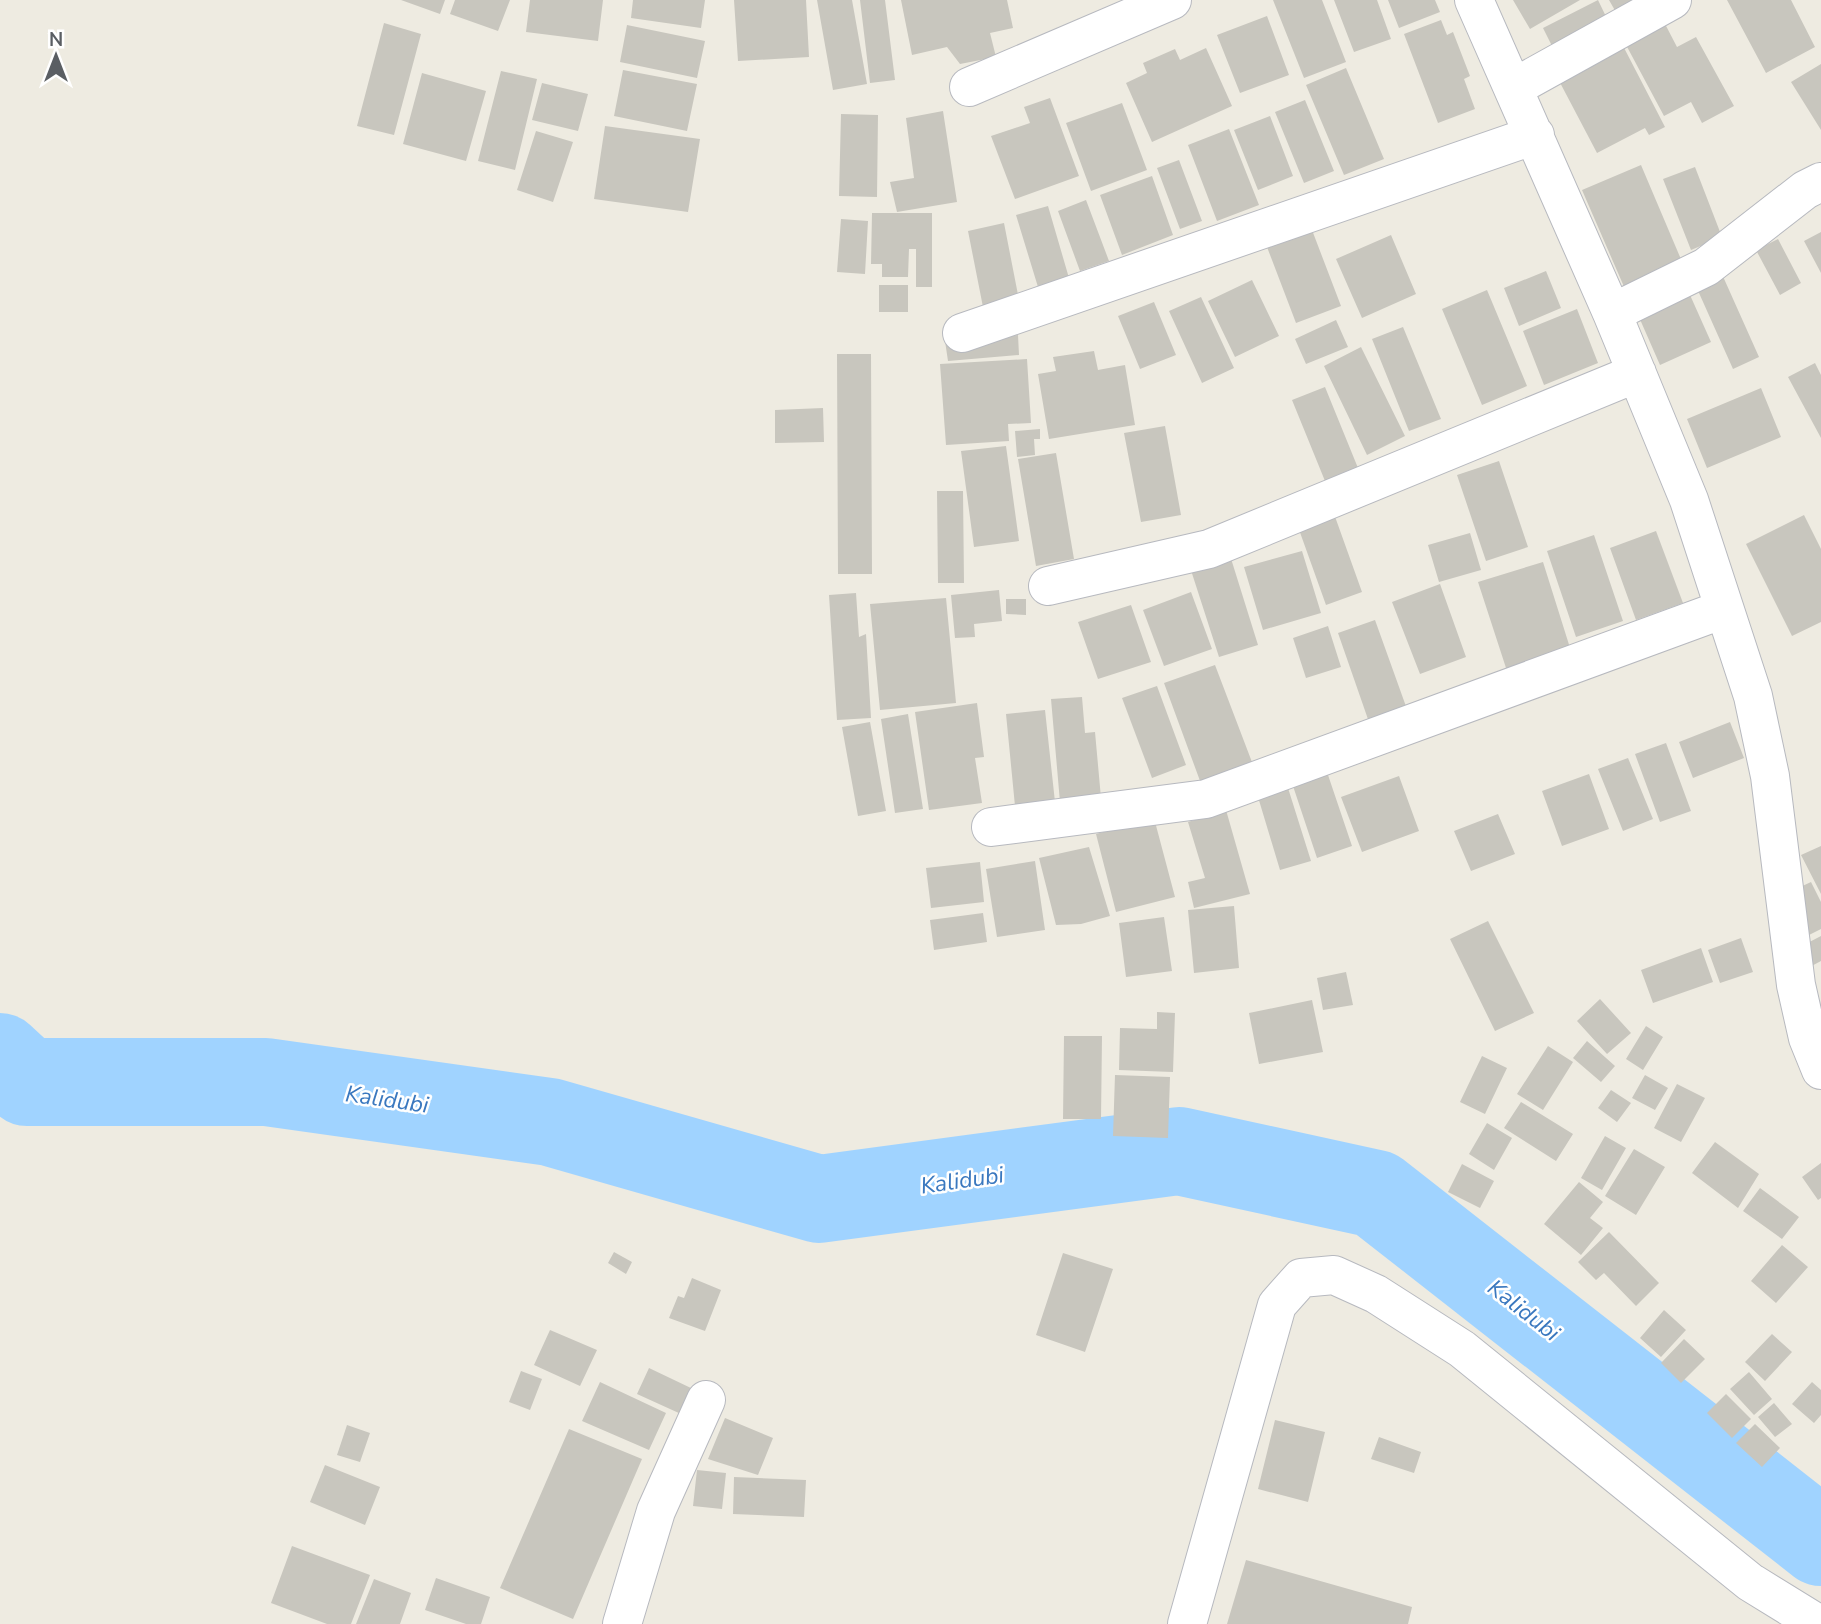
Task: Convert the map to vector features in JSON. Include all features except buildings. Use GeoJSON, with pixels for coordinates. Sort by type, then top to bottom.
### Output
{"type":"FeatureCollection","features":[{"type":"Feature","properties":{"kind":"street"},"geometry":{"type":"LineString","coordinates":[[970,87],[1172,0]]}},
{"type":"Feature","properties":{"kind":"street"},"geometry":{"type":"LineString","coordinates":[[1474,0],[1612,313],[1689,500],[1753,696],[1767,763],[1796,985],[1808,1038],[1821,1070]]}},
{"type":"Feature","properties":{"kind":"street"},"geometry":{"type":"LineString","coordinates":[[1515,88],[1672,0]]}},
{"type":"Feature","properties":{"kind":"street"},"geometry":{"type":"LineString","coordinates":[[962,333],[1535,135]]}},
{"type":"Feature","properties":{"kind":"street"},"geometry":{"type":"LineString","coordinates":[[1612,313],[1706,267],[1805,190],[1821,182]]}},
{"type":"Feature","properties":{"kind":"street"},"geometry":{"type":"LineString","coordinates":[[1048,586],[1209,549],[1637,373]]}},
{"type":"Feature","properties":{"kind":"street"},"geometry":{"type":"LineString","coordinates":[[991,827],[1206,799],[1724,609]]}},
{"type":"Feature","properties":{"kind":"street"},"geometry":{"type":"LineString","coordinates":[[1187,1624],[1277,1305],[1301,1278],[1334,1275],[1376,1294],[1462,1349],[1750,1582],[1818,1624]]}},
{"type":"Feature","properties":{"kind":"street"},"geometry":{"type":"LineString","coordinates":[[622,1624],[656,1511],[706,1400]]}},
{"type":"Feature","properties":{"kind":"waterway","name":"Kalidubi"},"geometry":{"type":"LineString","coordinates":[[0,1057],[27,1082],[266,1082],[550,1122],[819,1199],[1179,1151],[1376,1194],[1821,1542]]}}]}
